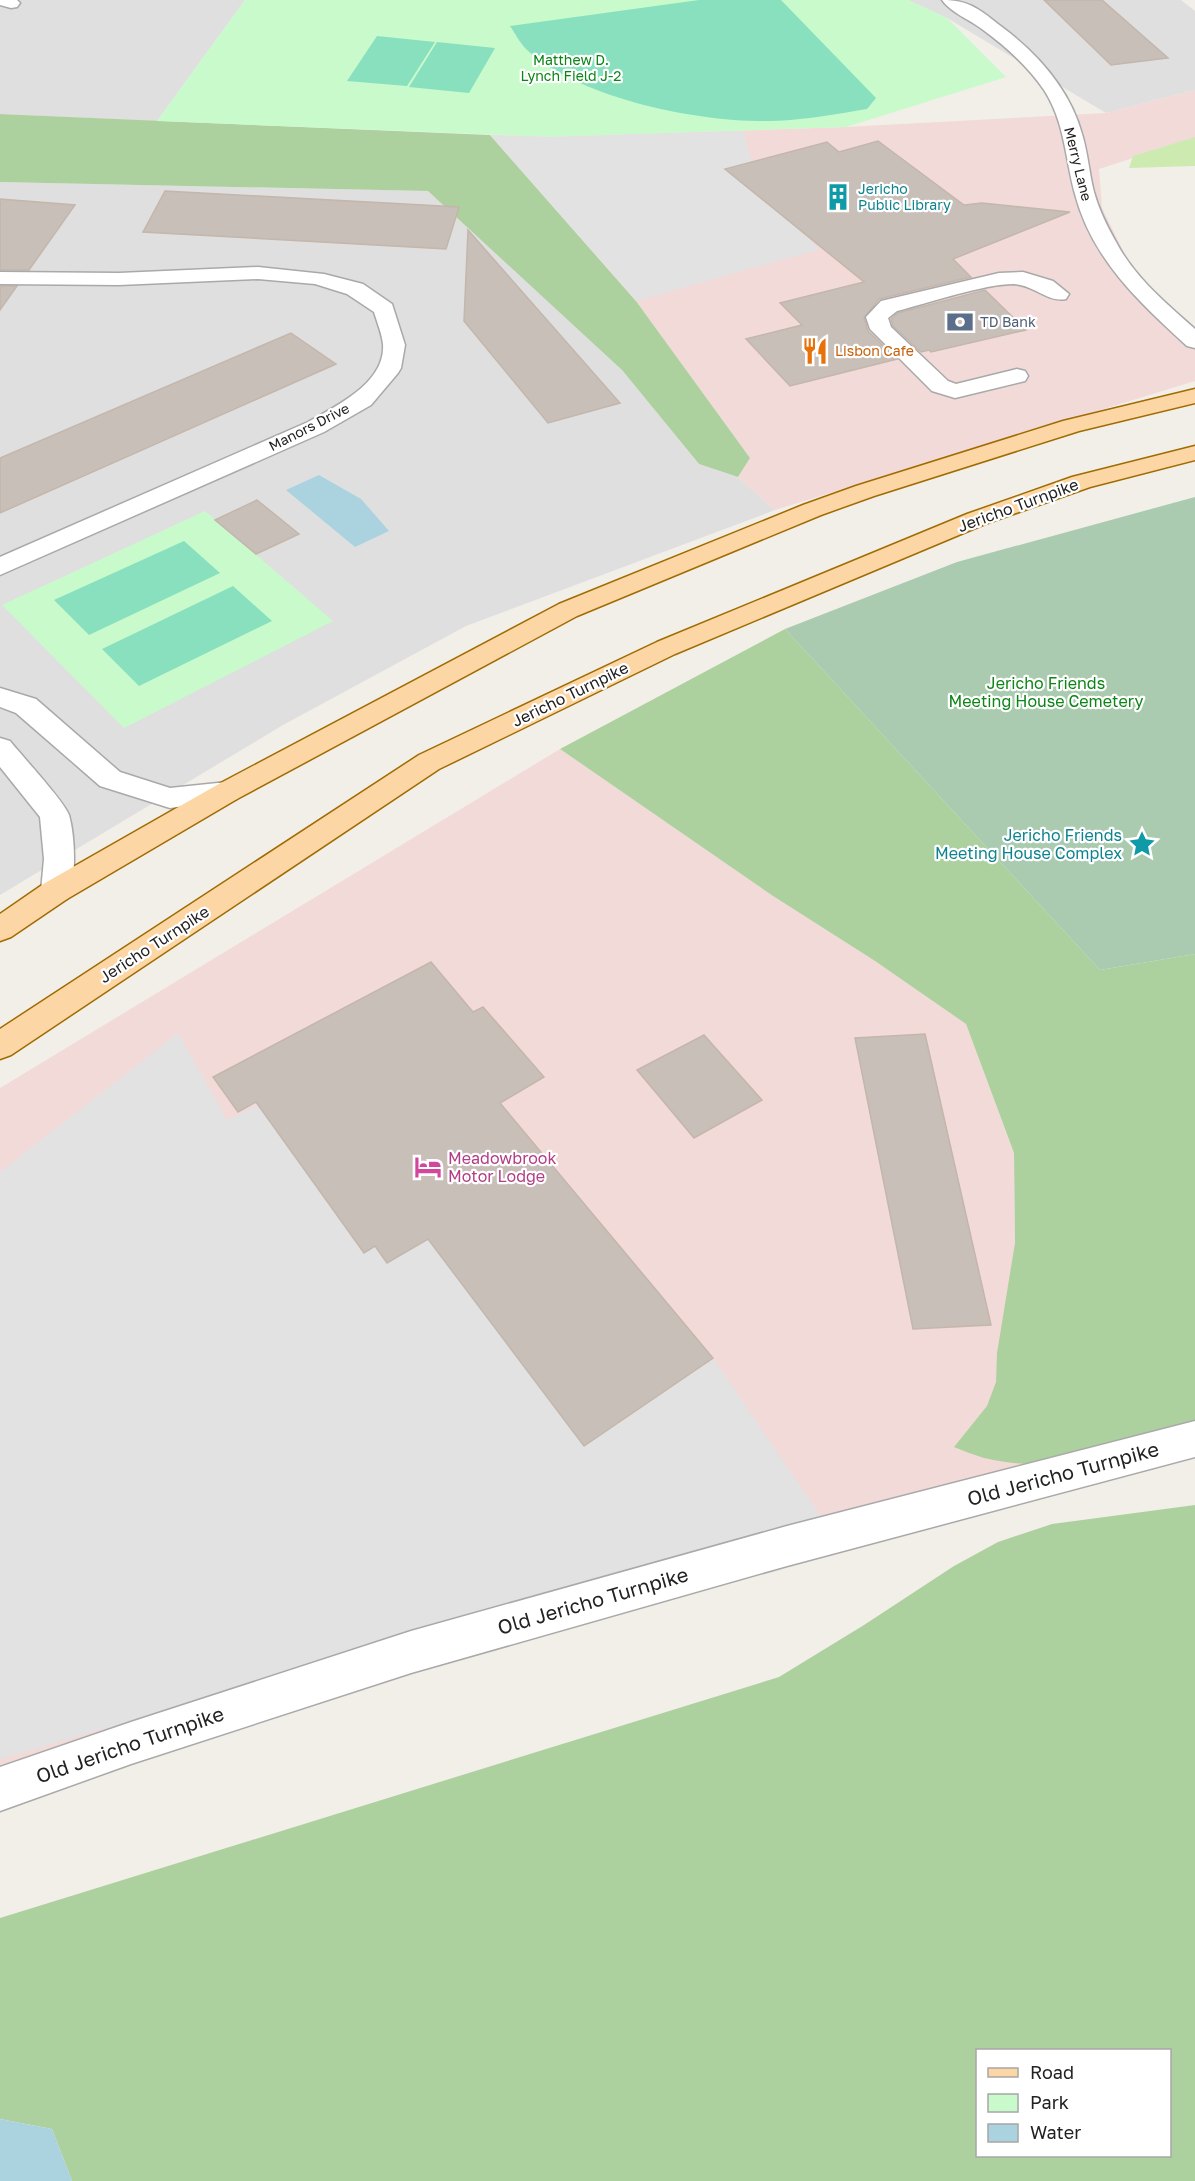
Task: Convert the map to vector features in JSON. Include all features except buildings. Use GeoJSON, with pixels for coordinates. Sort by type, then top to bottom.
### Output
{"type":"FeatureCollection","features":[{"type":"Feature","properties":{"kind":"main road"},"geometry":{"type":"LineString","coordinates":[[0,928],[56,891],[227,792],[568,610],[812,510],[1071,426],[1195,396]]}},
{"type":"Feature","properties":{"kind":"main road","name":"Jericho Turnpike"},"geometry":{"type":"LineString","coordinates":[[0,1046],[429,762],[666,648],[976,519],[1081,482],[1195,453]]}},
{"type":"Feature","properties":{"kind":"street","name":"Merry Lane"},"geometry":{"type":"LineString","coordinates":[[950,0],[974,14],[1016,46],[1040,72],[1055,94],[1072,130],[1087,202],[1107,246],[1137,288],[1195,340]]}},
{"type":"Feature","properties":{"kind":"street","name":"Manors Drive"},"geometry":{"type":"LineString","coordinates":[[0,278],[119,279],[258,273],[317,278],[355,289],[384,309],[394,345],[390,368],[363,399],[325,422],[0,567]]}},
{"type":"Feature","properties":{"kind":"street"},"geometry":{"type":"LineString","coordinates":[[1017,376],[955,391],[940,386],[881,329],[877,317],[889,306],[1012,277],[1051,287],[1058,294]]}},
{"type":"Feature","properties":{"kind":"street"},"geometry":{"type":"LineString","coordinates":[[0,697],[26,706],[110,780],[170,798],[227,792]]}},
{"type":"Feature","properties":{"kind":"street"},"geometry":{"type":"LineString","coordinates":[[0,748],[54,815],[58,859],[56,891]]}},
{"type":"Feature","properties":{"kind":"street","name":"Old Jericho Turnpike"},"geometry":{"type":"LineString","coordinates":[[0,1790],[131,1743],[411,1652],[787,1546],[1195,1439]]}},
{"type":"Feature","properties":{"kind":"shaded area"},"geometry":{"type":"Polygon","coordinates":[[[0,0],[245,0],[157,121],[0,114],[0,0]]]}},
{"type":"Feature","properties":{"kind":"shaded area"},"geometry":{"type":"Polygon","coordinates":[[[908,0],[1181,0],[1195,11],[1195,90],[1106,113],[947,18],[908,0]]]}},
{"type":"Feature","properties":{"kind":"shaded area"},"geometry":{"type":"Polygon","coordinates":[[[1195,90],[1195,138],[1099,169],[1102,208],[1135,275],[1195,328],[1195,381],[775,510],[738,477],[750,458],[636,301],[490,135],[550,137],[846,127],[1106,113],[1195,90]]]}},
{"type":"Feature","properties":{"kind":"shaded area"},"geometry":{"type":"Polygon","coordinates":[[[743,131],[752,162],[794,225],[820,249],[636,301],[490,135],[550,137],[743,131]]]}},
{"type":"Feature","properties":{"kind":"shaded area"},"geometry":{"type":"Polygon","coordinates":[[[0,182],[428,191],[457,199],[622,370],[699,464],[738,477],[775,510],[466,626],[283,725],[0,895],[0,182]]]}},
{"type":"Feature","properties":{"kind":"shaded area"},"geometry":{"type":"Polygon","coordinates":[[[560,749],[773,896],[875,961],[966,1024],[1014,1153],[1016,1350],[1062,1464],[0,1783],[0,1088],[560,749]]]}},
{"type":"Feature","properties":{"kind":"shaded area"},"geometry":{"type":"Polygon","coordinates":[[[178,1033],[227,1120],[261,1104],[387,1262],[428,1239],[584,1445],[713,1358],[822,1518],[0,1759],[0,1172],[178,1033]]]}},
{"type":"Feature","properties":{"kind":"green space","name":"Matthew D. Lynch Field J-2"},"geometry":{"type":"Polygon","coordinates":[[[245,0],[908,0],[947,18],[1006,77],[846,127],[550,137],[157,121],[245,0]]]}},
{"type":"Feature","properties":{"kind":"green space"},"geometry":{"type":"Polygon","coordinates":[[[699,0],[781,0],[876,98],[867,109],[790,120],[725,119],[651,107],[580,83],[550,67],[526,49],[510,26],[699,0]]]}},
{"type":"Feature","properties":{"kind":"green space"},"geometry":{"type":"Polygon","coordinates":[[[377,36],[435,42],[407,86],[347,81],[377,36]]]}},
{"type":"Feature","properties":{"kind":"green space"},"geometry":{"type":"Polygon","coordinates":[[[437,42],[495,48],[469,93],[409,87],[437,42]]]}},
{"type":"Feature","properties":{"kind":"green space"},"geometry":{"type":"Polygon","coordinates":[[[0,114],[490,135],[636,301],[750,458],[738,477],[699,464],[622,370],[428,191],[0,182],[0,114]]]}},
{"type":"Feature","properties":{"kind":"green space"},"geometry":{"type":"Polygon","coordinates":[[[1195,137],[1195,166],[1129,168],[1133,156],[1195,137]]]}},
{"type":"Feature","properties":{"kind":"green space","name":"Jericho Friends Meeting House Cemetery"},"geometry":{"type":"Polygon","coordinates":[[[1195,497],[1195,954],[1100,970],[785,629],[957,562],[1195,497]]]}},
{"type":"Feature","properties":{"kind":"green space"},"geometry":{"type":"Polygon","coordinates":[[[205,511],[333,621],[124,728],[2,605],[205,511]]]}},
{"type":"Feature","properties":{"kind":"green space"},"geometry":{"type":"Polygon","coordinates":[[[184,541],[220,573],[89,635],[54,600],[184,541]]]}},
{"type":"Feature","properties":{"kind":"green space"},"geometry":{"type":"Polygon","coordinates":[[[233,586],[272,621],[139,686],[102,649],[233,586]]]}},
{"type":"Feature","properties":{"kind":"green space"},"geometry":{"type":"Polygon","coordinates":[[[785,629],[1100,970],[1195,954],[1195,1451],[1089,1463],[1035,1464],[1009,1463],[984,1458],[954,1447],[987,1406],[996,1382],[997,1353],[1015,1243],[1014,1153],[966,1024],[875,961],[773,896],[560,749],[785,629]]]}},
{"type":"Feature","properties":{"kind":"green space"},"geometry":{"type":"Polygon","coordinates":[[[1195,1505],[1195,2181],[72,2181],[52,2129],[0,2119],[0,1918],[779,1677],[954,1566],[998,1542],[1052,1524],[1195,1505]]]}},
{"type":"Feature","properties":{"kind":"water"},"geometry":{"type":"Polygon","coordinates":[[[319,475],[361,499],[389,531],[355,547],[286,490],[319,475]]]}},
{"type":"Feature","properties":{"kind":"water"},"geometry":{"type":"Polygon","coordinates":[[[0,2119],[52,2129],[72,2181],[0,2181],[0,2119]]]}},
{"type":"Feature","properties":{"kind":"place","name":"Jericho Public Library"},"geometry":{"type":"Point","coordinates":[838,197]}},
{"type":"Feature","properties":{"kind":"place","name":"TD Bank"},"geometry":{"type":"Point","coordinates":[960,322]}},
{"type":"Feature","properties":{"kind":"place","name":"Lisbon Cafe"},"geometry":{"type":"Point","coordinates":[815,351]}},
{"type":"Feature","properties":{"kind":"place","name":"Jericho Friends Meeting House Complex"},"geometry":{"type":"Point","coordinates":[1142,844]}},
{"type":"Feature","properties":{"kind":"place","name":"Meadowbrook Motor Lodge"},"geometry":{"type":"Point","coordinates":[428,1167]}}]}
